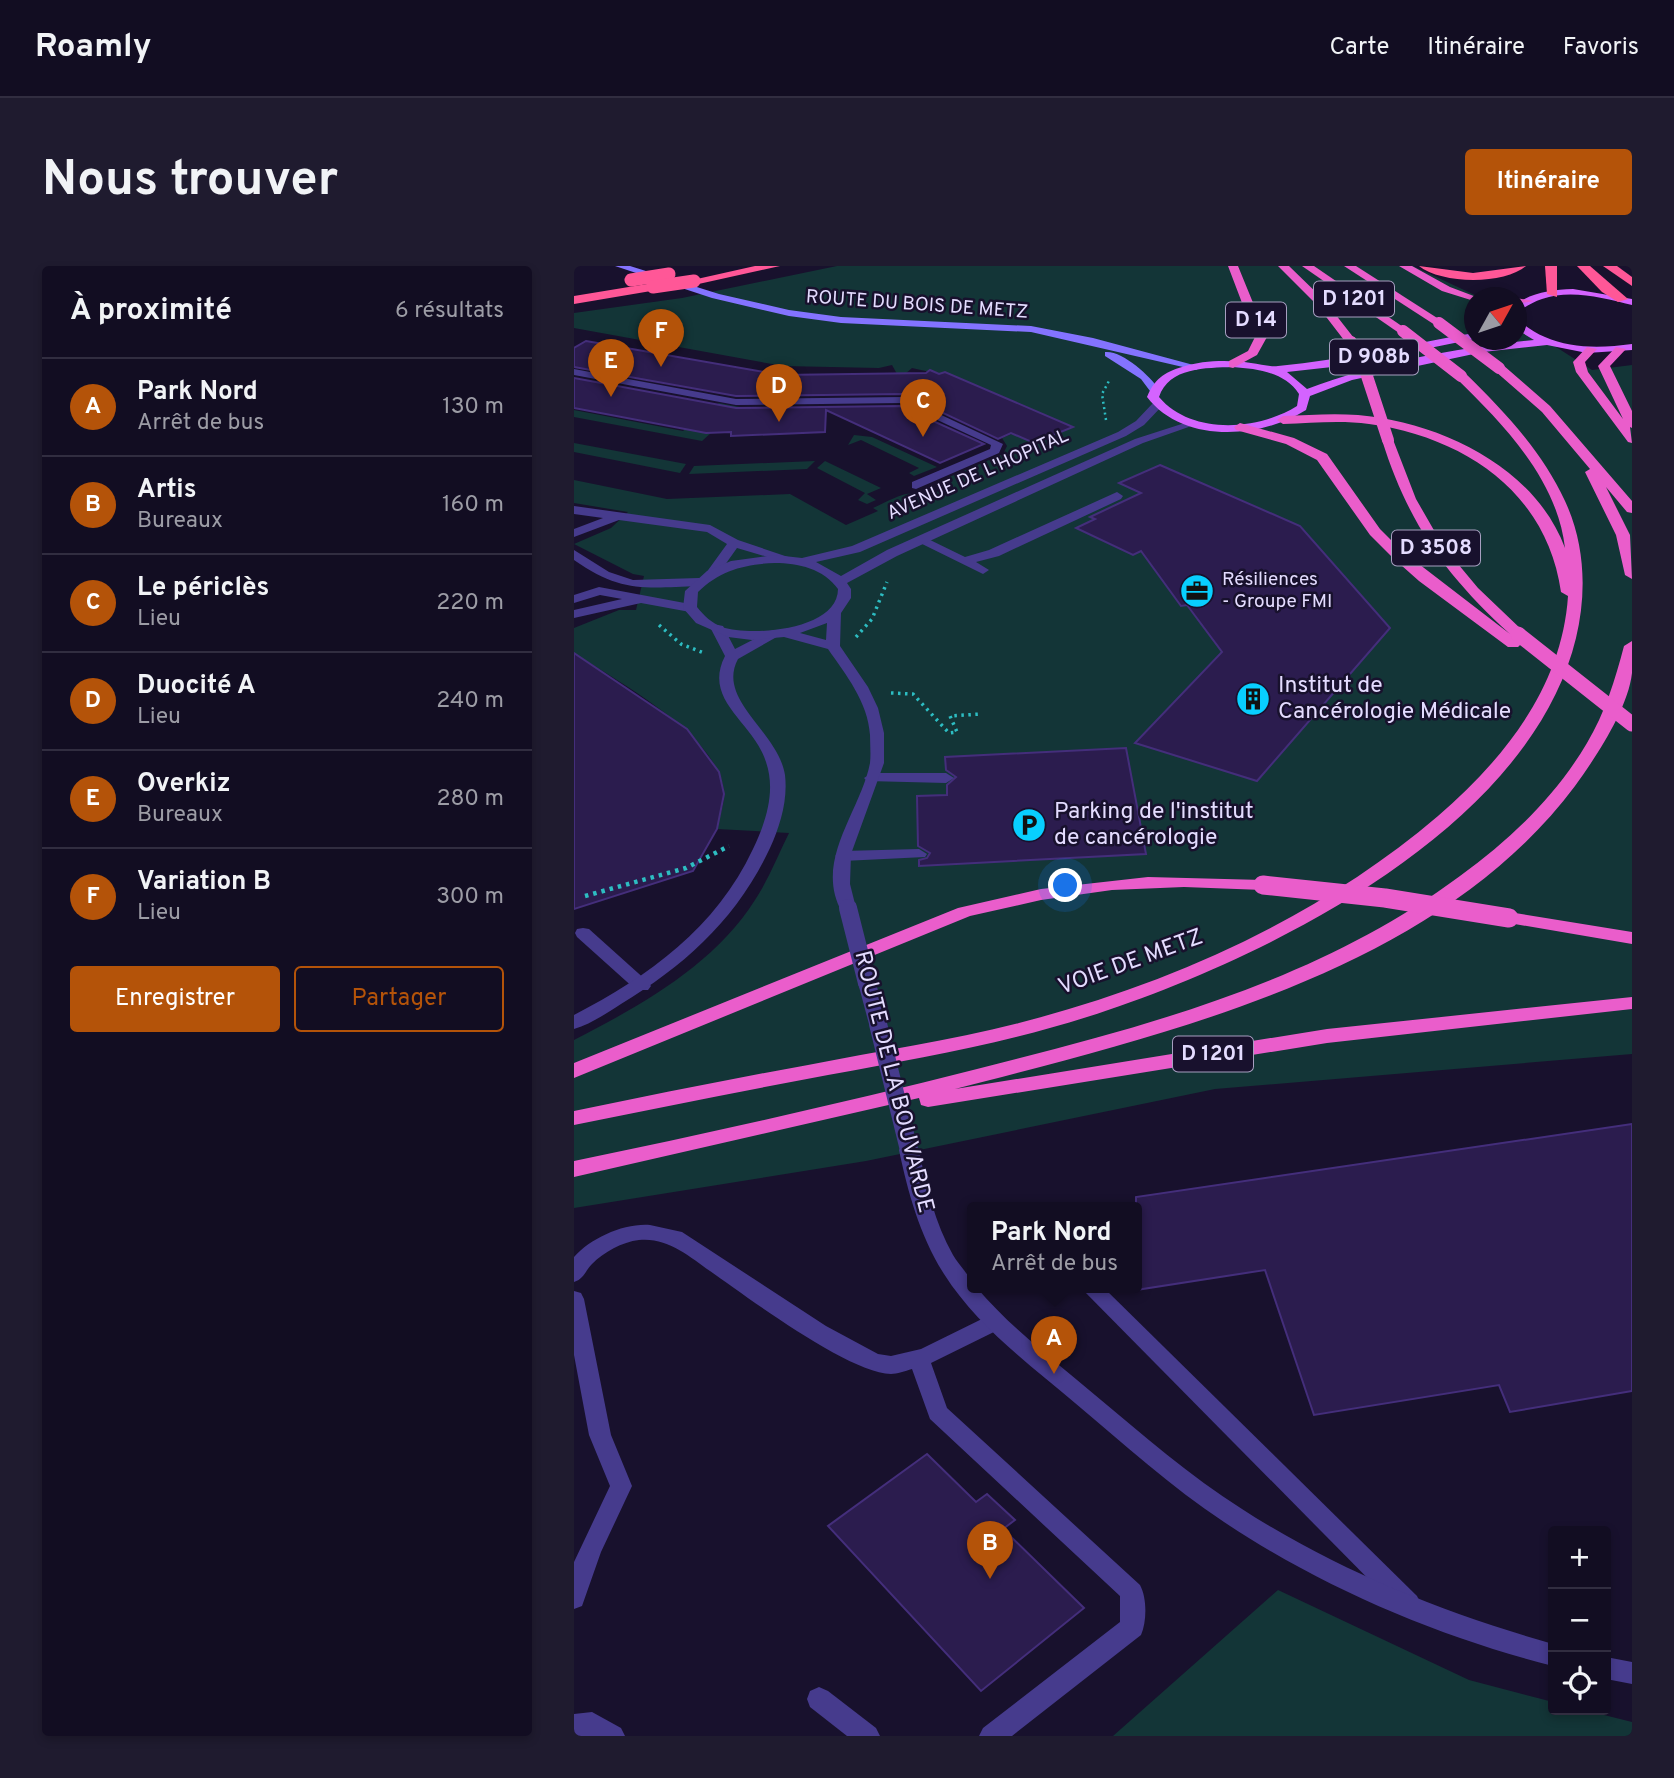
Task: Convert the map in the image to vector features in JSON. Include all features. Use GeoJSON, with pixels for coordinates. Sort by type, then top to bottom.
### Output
{"type":"FeatureCollection","features":[{"type":"Feature","properties":{"kind":"highway"},"geometry":{"type":"LineString","coordinates":[[574,289],[712,266]]}},
{"type":"Feature","properties":{"kind":"highway"},"geometry":{"type":"LineString","coordinates":[[574,300],[774,266]]}},
{"type":"Feature","properties":{"kind":"highway","name":"D 14"},"geometry":{"type":"LineString","coordinates":[[1233,266],[1261,337],[1253,353],[1233,365]]}},
{"type":"Feature","properties":{"kind":"highway","name":"D 3508"},"geometry":{"type":"LineString","coordinates":[[1283,266],[1321,303],[1351,342],[1364,367],[1412,509],[1437,550],[1516,639]]}},
{"type":"Feature","properties":{"kind":"highway","name":"D 1201"},"geometry":{"type":"LineString","coordinates":[[1307,266],[1403,331],[1461,376],[1508,425],[1559,501],[1571,531],[1576,565],[1575,606],[1570,631]]}},
{"type":"Feature","properties":{"kind":"highway"},"geometry":{"type":"LineString","coordinates":[[1349,266],[1439,323],[1499,368],[1569,435],[1632,509]]}},
{"type":"Feature","properties":{"kind":"highway"},"geometry":{"type":"LineString","coordinates":[[1404,266],[1446,289],[1464,295]]}},
{"type":"Feature","properties":{"kind":"highway"},"geometry":{"type":"LineString","coordinates":[[1425,266],[1444,272],[1476,275],[1503,273],[1520,266]]}},
{"type":"Feature","properties":{"kind":"highway"},"geometry":{"type":"LineString","coordinates":[[1551,266],[1553,294]]}},
{"type":"Feature","properties":{"kind":"highway"},"geometry":{"type":"LineString","coordinates":[[1583,266],[1606,289],[1627,301]]}},
{"type":"Feature","properties":{"kind":"highway"},"geometry":{"type":"LineString","coordinates":[[1609,266],[1632,282]]}},
{"type":"Feature","properties":{"kind":"highway"},"geometry":{"type":"LineString","coordinates":[[1626,348],[1604,366],[1632,425]]}},
{"type":"Feature","properties":{"kind":"highway"},"geometry":{"type":"LineString","coordinates":[[1591,349],[1579,362],[1582,372],[1632,439]]}},
{"type":"Feature","properties":{"kind":"highway"},"geometry":{"type":"LineString","coordinates":[[1283,419],[1348,418],[1385,422],[1443,441],[1497,471],[1530,501],[1555,540],[1567,586],[1570,631]]}},
{"type":"Feature","properties":{"kind":"highway"},"geometry":{"type":"LineString","coordinates":[[1240,427],[1290,441],[1322,457],[1375,532],[1424,578],[1516,639],[1632,724]]}},
{"type":"Feature","properties":{"kind":"highway"},"geometry":{"type":"LineString","coordinates":[[1569,435],[1611,507],[1623,535],[1632,575]]}},
{"type":"Feature","properties":{"kind":"highway","name":"VOIE DE METZ"},"geometry":{"type":"LineString","coordinates":[[574,1118],[1020,1030],[1134,993],[1252,944],[1303,918],[1385,867],[1434,830],[1483,784],[1534,719],[1556,681],[1570,631]]}},
{"type":"Feature","properties":{"kind":"highway"},"geometry":{"type":"LineString","coordinates":[[803,1121],[1140,1035],[1237,1003],[1331,965],[1404,926],[1473,876],[1525,833],[1576,774],[1607,725],[1623,682],[1632,646]]}},
{"type":"Feature","properties":{"kind":"highway"},"geometry":{"type":"LineString","coordinates":[[574,1071],[964,912],[1028,896],[1139,880],[1263,885],[1385,898],[1632,938]]}},
{"type":"Feature","properties":{"kind":"highway","name":"D 1201"},"geometry":{"type":"LineString","coordinates":[[574,1169],[803,1121],[1327,1036],[1632,1003]]}},
{"type":"Feature","properties":{"kind":"main road","name":"ROUTE DU BOIS DE METZ"},"geometry":{"type":"LineString","coordinates":[[620,266],[727,300],[791,314],[862,322],[1017,327],[1058,333],[1196,367]]}},
{"type":"Feature","properties":{"kind":"main road"},"geometry":{"type":"LineString","coordinates":[[1527,300],[1553,294],[1588,294],[1627,301]]}},
{"type":"Feature","properties":{"kind":"main road"},"geometry":{"type":"LineString","coordinates":[[1527,332],[1548,342],[1591,349],[1626,348]]}},
{"type":"Feature","properties":{"kind":"main road","name":"D 908b"},"geometry":{"type":"LineString","coordinates":[[1271,370],[1341,363],[1464,338]]}},
{"type":"Feature","properties":{"kind":"main road","name":"D 908b"},"geometry":{"type":"LineString","coordinates":[[1305,394],[1349,377],[1483,349],[1548,342]]}},
{"type":"Feature","properties":{"kind":"main road","name":"ROUTE DU BOIS DE METZ"},"geometry":{"type":"LineString","coordinates":[[1091,343],[1145,377],[1154,389]]}},
{"type":"Feature","properties":{"kind":"main road"},"geometry":{"type":"LineString","coordinates":[[1233,365],[1271,370],[1291,378],[1305,394],[1301,408],[1283,419],[1240,427],[1194,423],[1171,415],[1157,405],[1153,397],[1154,389],[1169,376],[1196,367],[1233,365]]}},
{"type":"Feature","properties":{"kind":"street"},"geometry":{"type":"LineString","coordinates":[[574,372],[736,402],[903,400],[997,444],[995,451],[916,485]]}},
{"type":"Feature","properties":{"kind":"street","name":"AVENUE DE L'HOPITAL"},"geometry":{"type":"LineString","coordinates":[[804,561],[856,549],[1122,434],[1140,423],[1157,405]]}},
{"type":"Feature","properties":{"kind":"street","name":"AVENUE DE L'HOPITAL"},"geometry":{"type":"LineString","coordinates":[[841,581],[920,540],[1139,441],[1194,423]]}},
{"type":"Feature","properties":{"kind":"street"},"geometry":{"type":"LineString","coordinates":[[964,561],[994,553],[1117,496]]}},
{"type":"Feature","properties":{"kind":"street"},"geometry":{"type":"LineString","coordinates":[[574,510],[710,529],[734,543],[826,569],[841,581],[845,591],[834,612],[813,624],[780,633],[732,656],[723,675],[726,690],[768,747],[780,788],[780,802],[761,851],[735,898],[686,953],[642,986],[574,1023]]}},
{"type":"Feature","properties":{"kind":"street"},"geometry":{"type":"LineString","coordinates":[[574,533],[618,516]]}},
{"type":"Feature","properties":{"kind":"street"},"geometry":{"type":"LineString","coordinates":[[920,540],[983,570]]}},
{"type":"Feature","properties":{"kind":"street"},"geometry":{"type":"LineString","coordinates":[[712,573],[734,543]]}},
{"type":"Feature","properties":{"kind":"street"},"geometry":{"type":"LineString","coordinates":[[574,555],[592,568]]}},
{"type":"Feature","properties":{"kind":"street"},"geometry":{"type":"LineString","coordinates":[[788,559],[748,561],[712,573],[699,582],[689,600],[690,608],[701,621],[718,629],[745,634],[780,633],[833,646],[834,612]]}},
{"type":"Feature","properties":{"kind":"street"},"geometry":{"type":"LineString","coordinates":[[574,564],[632,584],[699,582]]}},
{"type":"Feature","properties":{"kind":"street"},"geometry":{"type":"LineString","coordinates":[[574,599],[599,591],[690,608]]}},
{"type":"Feature","properties":{"kind":"street"},"geometry":{"type":"LineString","coordinates":[[574,614],[641,599]]}},
{"type":"Feature","properties":{"kind":"street"},"geometry":{"type":"LineString","coordinates":[[574,624],[603,607]]}},
{"type":"Feature","properties":{"kind":"street"},"geometry":{"type":"LineString","coordinates":[[718,629],[732,656]]}},
{"type":"Feature","properties":{"kind":"street","name":"ROUTE DE LA BOUVARDE"},"geometry":{"type":"LineString","coordinates":[[833,646],[861,687],[871,708],[877,733],[877,763],[843,856],[842,884],[919,1199],[940,1250],[967,1287]]}},
{"type":"Feature","properties":{"kind":"street"},"geometry":{"type":"LineString","coordinates":[[872,778],[946,778]]}},
{"type":"Feature","properties":{"kind":"street"},"geometry":{"type":"LineString","coordinates":[[843,856],[919,854]]}},
{"type":"Feature","properties":{"kind":"street"},"geometry":{"type":"LineString","coordinates":[[583,933],[642,986]]}},
{"type":"Feature","properties":{"kind":"street"},"geometry":{"type":"LineString","coordinates":[[574,1274],[578,1264],[604,1245],[641,1232],[675,1237],[851,1353],[889,1366],[955,1345],[995,1322]]}},
{"type":"Feature","properties":{"kind":"street","name":"ROUTE DE LA BOUVARDE"},"geometry":{"type":"LineString","coordinates":[[972,1293],[995,1322],[1193,1487],[1255,1529],[1331,1571],[1412,1607],[1504,1642],[1548,1654]]}},
{"type":"Feature","properties":{"kind":"street"},"geometry":{"type":"LineString","coordinates":[[1096,1293],[1412,1607]]}},
{"type":"Feature","properties":{"kind":"street"},"geometry":{"type":"LineString","coordinates":[[574,1299],[600,1435],[621,1486],[589,1552],[574,1598]]}},
{"type":"Feature","properties":{"kind":"street"},"geometry":{"type":"LineString","coordinates":[[918,1357],[938,1413],[1132,1592],[1132,1627],[992,1736]]}},
{"type":"Feature","properties":{"kind":"street"},"geometry":{"type":"LineString","coordinates":[[1611,1669],[1632,1673]]}},
{"type":"Feature","properties":{"kind":"street"},"geometry":{"type":"LineString","coordinates":[[819,1699],[867,1736]]}},
{"type":"Feature","properties":{"kind":"street"},"geometry":{"type":"LineString","coordinates":[[574,1726],[592,1724],[612,1736]]}},
{"type":"Feature","properties":{"kind":"path"},"geometry":{"type":"LineString","coordinates":[[855,638],[862,649]]}},
{"type":"Feature","properties":{"kind":"path"},"geometry":{"type":"LineString","coordinates":[[887,693],[913,694],[949,733],[957,733],[950,716],[981,714]]}},
{"type":"Feature","properties":{"kind":"path"},"geometry":{"type":"LineString","coordinates":[[585,896],[686,868],[729,846]]}},
{"type":"Feature","properties":{"kind":"green space"},"geometry":{"type":"Polygon","coordinates":[[[837,266],[1413,266],[1464,290],[1464,350],[1527,350],[1527,328],[1592,370],[1632,365],[1632,1054],[1215,1089],[866,1161],[574,1208],[574,1040],[674,982],[719,945],[755,900],[789,833],[717,829],[724,792],[718,771],[704,750],[686,730],[639,694],[574,653],[574,628],[619,610],[636,610],[644,576],[633,574],[574,544],[611,528],[628,512],[574,503],[574,480],[667,499],[790,494],[846,525],[878,511],[873,508],[900,496],[913,493],[927,496],[946,488],[940,481],[1003,454],[1007,446],[1002,438],[1012,434],[1035,443],[1072,427],[945,372],[939,374],[912,368],[883,393],[897,374],[892,365],[879,368],[783,366],[574,328],[574,313],[682,298],[837,266]]]}},
{"type":"Feature","properties":{"kind":"green space"},"geometry":{"type":"Polygon","coordinates":[[[719,403],[740,407],[702,441],[574,417],[574,410],[683,431],[719,403]]]}},
{"type":"Feature","properties":{"kind":"green space"},"geometry":{"type":"Polygon","coordinates":[[[854,435],[872,437],[937,467],[914,476],[909,473],[919,468],[861,440],[848,445],[854,435]]]}},
{"type":"Feature","properties":{"kind":"green space"},"geometry":{"type":"Polygon","coordinates":[[[574,443],[686,464],[680,473],[574,452],[574,443]]]}},
{"type":"Feature","properties":{"kind":"green space"},"geometry":{"type":"Polygon","coordinates":[[[815,461],[807,469],[689,474],[694,466],[815,461]]]}},
{"type":"Feature","properties":{"kind":"green space"},"geometry":{"type":"Polygon","coordinates":[[[825,461],[881,488],[867,494],[876,500],[867,504],[858,500],[865,493],[817,468],[825,461]]]}},
{"type":"Feature","properties":{"kind":"green space"},"geometry":{"type":"Polygon","coordinates":[[[1278,1590],[1469,1680],[1548,1701],[1548,1715],[1604,1715],[1632,1722],[1632,1736],[1113,1736],[1278,1590]]]}},
{"type":"Feature","properties":{"kind":"building"},"geometry":{"type":"Polygon","coordinates":[[[586,341],[781,375],[926,373],[930,370],[939,374],[945,372],[1073,427],[1034,443],[1011,433],[998,439],[903,394],[736,396],[574,367],[574,348],[586,341]]]}},
{"type":"Feature","properties":{"kind":"building"},"geometry":{"type":"Polygon","coordinates":[[[574,378],[736,408],[900,406],[984,444],[940,463],[826,410],[825,432],[731,436],[731,432],[706,433],[574,408],[574,378]]]}},
{"type":"Feature","properties":{"kind":"building"},"geometry":{"type":"Polygon","coordinates":[[[1160,465],[1300,526],[1390,628],[1257,781],[1135,743],[1222,652],[1187,605],[1181,606],[1141,551],[1133,555],[1076,528],[1095,519],[1090,517],[1141,493],[1119,483],[1160,465]]]}},
{"type":"Feature","properties":{"kind":"building"},"geometry":{"type":"Polygon","coordinates":[[[574,653],[687,729],[719,772],[724,794],[717,829],[693,871],[574,909],[574,653]]]}},
{"type":"Feature","properties":{"kind":"building","name":"Parking de l'institut de cancérologie"},"geometry":{"type":"Polygon","coordinates":[[[1126,748],[1146,854],[919,866],[919,860],[927,858],[930,853],[918,846],[917,796],[947,795],[947,785],[956,777],[946,770],[945,757],[1126,748]]]}},
{"type":"Feature","properties":{"kind":"building"},"geometry":{"type":"Polygon","coordinates":[[[1632,1124],[1632,1391],[1510,1412],[1499,1385],[1314,1415],[1265,1270],[1142,1289],[1142,1202],[1136,1202],[1136,1197],[1632,1124]]]}},
{"type":"Feature","properties":{"kind":"building"},"geometry":{"type":"Polygon","coordinates":[[[927,1454],[976,1502],[987,1494],[1015,1520],[1003,1529],[1084,1608],[981,1691],[828,1526],[927,1454]]]}},
{"type":"Feature","properties":{"kind":"place","name":"Variation B"},"geometry":{"type":"Point","coordinates":[661,367]}},
{"type":"Feature","properties":{"kind":"place","name":"Overkiz"},"geometry":{"type":"Point","coordinates":[611,397]}},
{"type":"Feature","properties":{"kind":"place","name":"Duocité A"},"geometry":{"type":"Point","coordinates":[779,422]}},
{"type":"Feature","properties":{"kind":"place","name":"Le périclès"},"geometry":{"type":"Point","coordinates":[923,437]}},
{"type":"Feature","properties":{"kind":"place","name":"Résiliences - Groupe FMI"},"geometry":{"type":"Point","coordinates":[1197,591]}},
{"type":"Feature","properties":{"kind":"place","name":"Institut de Cancérologie Médicale"},"geometry":{"type":"Point","coordinates":[1253,699]}},
{"type":"Feature","properties":{"kind":"place","name":"Parking de l'institut de cancérologie"},"geometry":{"type":"Point","coordinates":[1029,825]}},
{"type":"Feature","properties":{"kind":"place","name":"Park Nord"},"geometry":{"type":"Point","coordinates":[1054,1374]}},
{"type":"Feature","properties":{"kind":"place","name":"Artis"},"geometry":{"type":"Point","coordinates":[990,1579]}}]}
